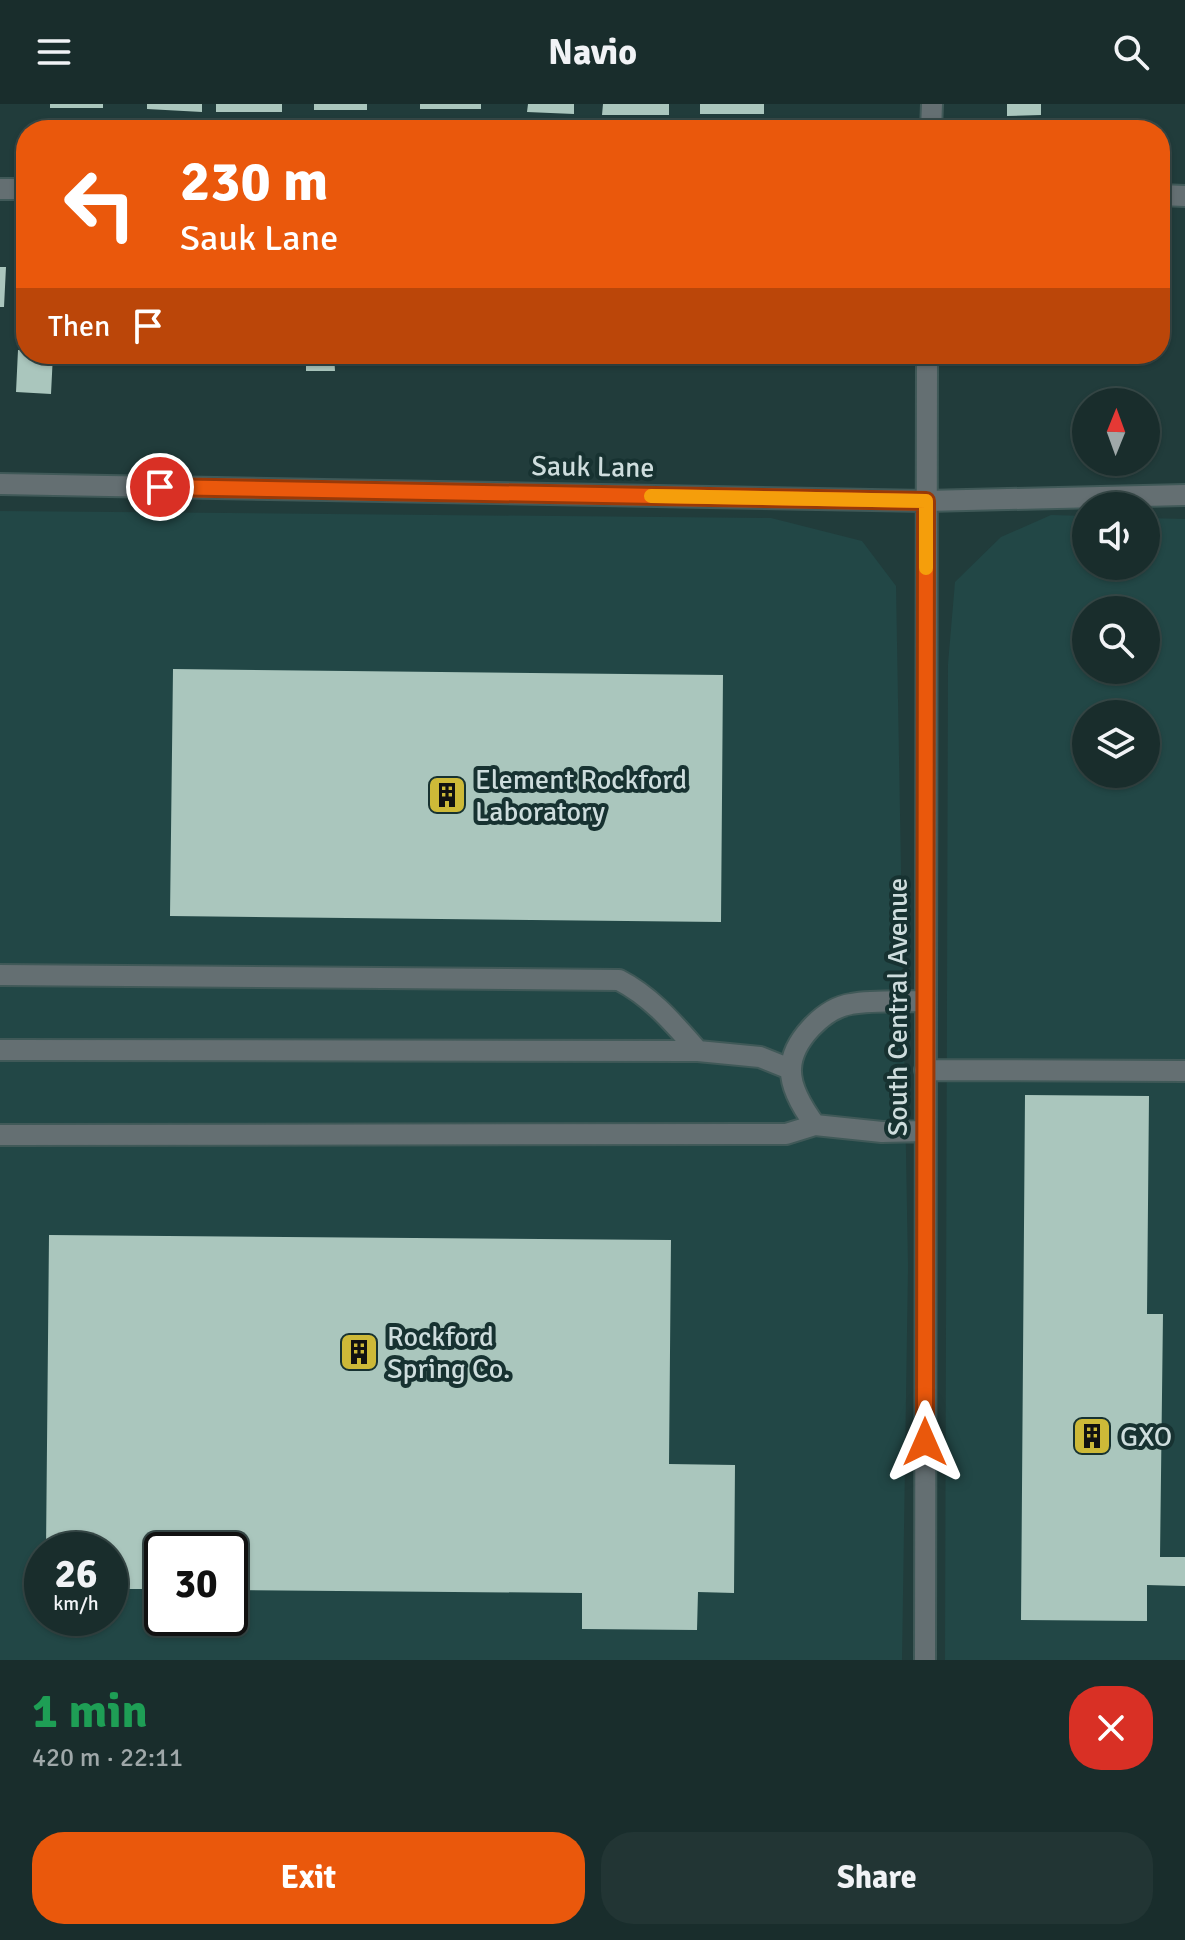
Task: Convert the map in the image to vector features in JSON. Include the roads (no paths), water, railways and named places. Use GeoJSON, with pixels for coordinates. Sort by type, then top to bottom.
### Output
{"type":"FeatureCollection","features":[{"type":"Feature","properties":{"kind":"street","name":"South Central Avenue"},"geometry":{"type":"LineString","coordinates":[[925,1660],[927,364]]}},
{"type":"Feature","properties":{"kind":"street","name":"Sauk Lane"},"geometry":{"type":"LineString","coordinates":[[0,484],[926,501],[1185,495]]}},
{"type":"Feature","properties":{"kind":"street"},"geometry":{"type":"LineString","coordinates":[[0,975],[619,980],[664,1012],[698,1051]]}},
{"type":"Feature","properties":{"kind":"street"},"geometry":{"type":"LineString","coordinates":[[815,1125],[801,1105],[790,1069],[798,1045],[815,1024],[848,1004],[925,1001]]}},
{"type":"Feature","properties":{"kind":"street"},"geometry":{"type":"LineString","coordinates":[[0,1050],[698,1051],[760,1057],[790,1069]]}},
{"type":"Feature","properties":{"kind":"street"},"geometry":{"type":"LineString","coordinates":[[925,1070],[1185,1071]]}},
{"type":"Feature","properties":{"kind":"street"},"geometry":{"type":"LineString","coordinates":[[0,1135],[786,1134],[815,1125],[882,1132],[925,1131]]}},
{"type":"Feature","properties":{"kind":"place","name":"Element Rockford Laboratory"},"geometry":{"type":"Point","coordinates":[447,795]}},
{"type":"Feature","properties":{"kind":"place","name":"Rockford Spring Co."},"geometry":{"type":"Point","coordinates":[359,1352]}},
{"type":"Feature","properties":{"kind":"place","name":"GXO"},"geometry":{"type":"Point","coordinates":[1092,1436]}}]}
